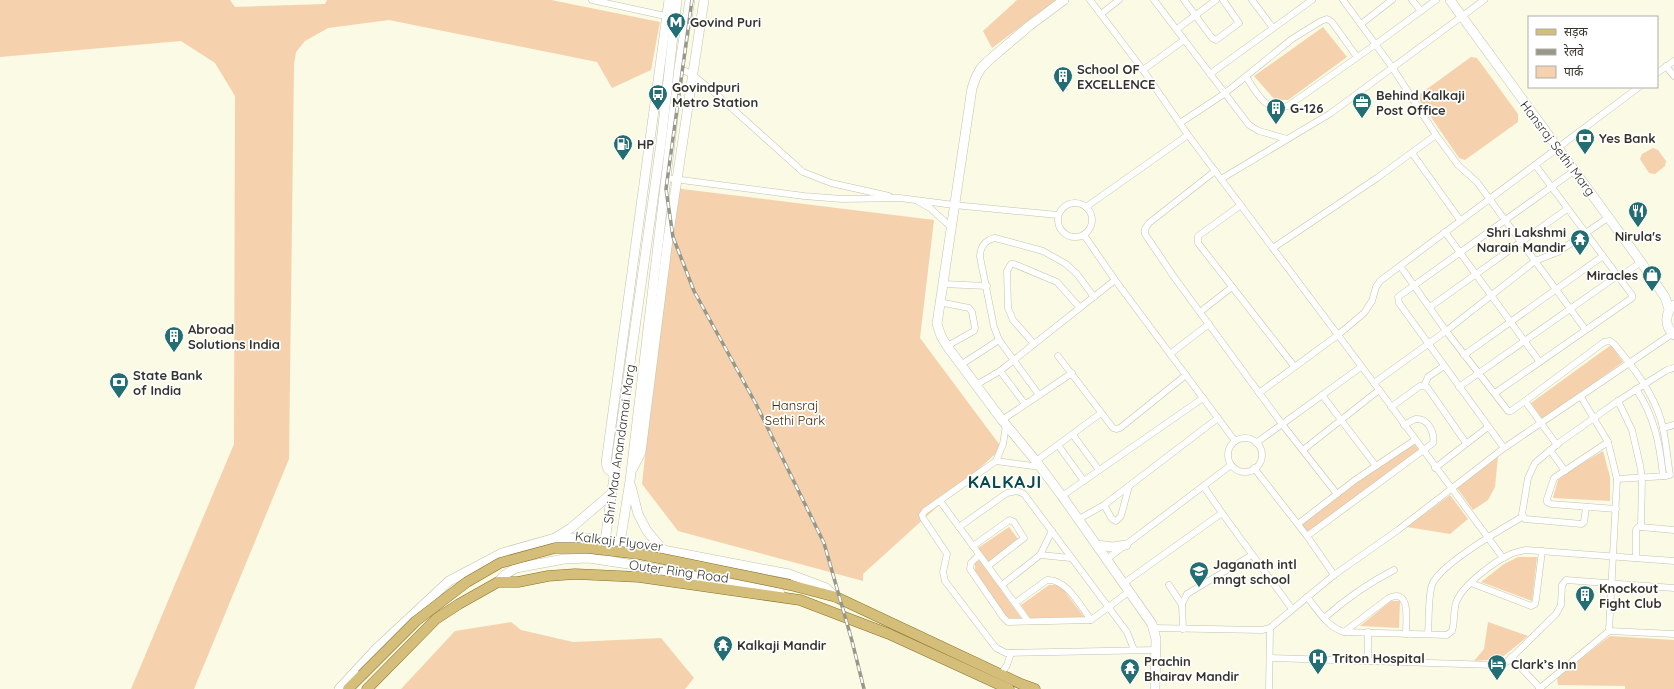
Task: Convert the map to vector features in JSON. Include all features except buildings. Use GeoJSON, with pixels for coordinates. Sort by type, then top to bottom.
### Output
{"type":"FeatureCollection","features":[{"type":"Feature","properties":{"kind":"main road"},"geometry":{"type":"LineString","coordinates":[[669,0],[671,17]]}},
{"type":"Feature","properties":{"kind":"main road"},"geometry":{"type":"LineString","coordinates":[[671,17],[677,0]]}},
{"type":"Feature","properties":{"kind":"main road","name":"Shri Maa Anandamai Marg"},"geometry":{"type":"LineString","coordinates":[[609,561],[620,543],[630,481],[679,68],[690,0]]}},
{"type":"Feature","properties":{"kind":"main road"},"geometry":{"type":"LineString","coordinates":[[631,471],[641,452],[668,239],[704,0]]}},
{"type":"Feature","properties":{"kind":"main road"},"geometry":{"type":"LineString","coordinates":[[1064,0],[1029,26],[988,61],[980,68],[976,76],[972,88],[954,205],[952,228],[939,302],[937,324],[941,336],[947,346],[962,364],[976,386],[1038,464],[1079,519],[1130,590],[1154,628],[1156,650],[1155,689]]}},
{"type":"Feature","properties":{"kind":"main road","name":"Hansraj Sethi Marg"},"geometry":{"type":"LineString","coordinates":[[1450,0],[1641,262],[1670,298],[1672,307],[1667,316],[1666,322],[1673,334]]}},
{"type":"Feature","properties":{"kind":"main road","name":"Shri Maa Anandamai Marg"},"geometry":{"type":"LineString","coordinates":[[609,561],[605,541],[615,475],[608,469],[606,463],[671,17]]}},
{"type":"Feature","properties":{"kind":"main road"},"geometry":{"type":"LineString","coordinates":[[630,481],[638,514],[647,531],[663,550]]}},
{"type":"Feature","properties":{"kind":"main road"},"geometry":{"type":"LineString","coordinates":[[555,538],[571,528],[612,493]]}},
{"type":"Feature","properties":{"kind":"main road"},"geometry":{"type":"LineString","coordinates":[[339,689],[376,649],[443,586],[502,553],[543,540],[555,538],[588,538],[663,550],[789,574],[826,588],[836,597],[1035,689]]}},
{"type":"Feature","properties":{"kind":"main road"},"geometry":{"type":"LineString","coordinates":[[543,540],[551,544],[554,549],[552,557],[548,562]]}},
{"type":"Feature","properties":{"kind":"main road"},"geometry":{"type":"LineString","coordinates":[[1097,545],[1113,547],[1126,545]]}},
{"type":"Feature","properties":{"kind":"main road","name":"Kalkaji Flyover"},"geometry":{"type":"LineString","coordinates":[[348,689],[416,621],[467,582],[500,563],[555,548],[588,548],[639,554],[790,585],[836,597]]}},
{"type":"Feature","properties":{"kind":"main road"},"geometry":{"type":"LineString","coordinates":[[692,576],[689,569],[691,562],[694,558],[701,557]]}},
{"type":"Feature","properties":{"kind":"main road"},"geometry":{"type":"LineString","coordinates":[[498,582],[506,574],[516,568],[548,562],[589,558],[641,566],[781,593],[800,600]]}},
{"type":"Feature","properties":{"kind":"main road","name":"Outer Ring Road"},"geometry":{"type":"LineString","coordinates":[[367,689],[436,618],[459,604],[498,582],[518,582],[531,578],[562,574],[606,575],[661,580],[800,600],[889,634],[1009,689]]}},
{"type":"Feature","properties":{"kind":"street"},"geometry":{"type":"LineString","coordinates":[[592,0],[671,17]]}},
{"type":"Feature","properties":{"kind":"street"},"geometry":{"type":"LineString","coordinates":[[1090,0],[1143,70],[1188,135],[1374,383],[1450,489],[1503,558]]}},
{"type":"Feature","properties":{"kind":"street"},"geometry":{"type":"LineString","coordinates":[[1101,14],[1119,0]]}},
{"type":"Feature","properties":{"kind":"street"},"geometry":{"type":"LineString","coordinates":[[1154,0],[1249,125],[1259,131],[1287,139]]}},
{"type":"Feature","properties":{"kind":"street"},"geometry":{"type":"LineString","coordinates":[[1184,0],[1212,38],[1218,40],[1239,23],[1223,0]]}},
{"type":"Feature","properties":{"kind":"street"},"geometry":{"type":"LineString","coordinates":[[1177,29],[1216,0]]}},
{"type":"Feature","properties":{"kind":"street"},"geometry":{"type":"LineString","coordinates":[[1252,0],[1273,28]]}},
{"type":"Feature","properties":{"kind":"street"},"geometry":{"type":"LineString","coordinates":[[1210,74],[1312,0]]}},
{"type":"Feature","properties":{"kind":"street"},"geometry":{"type":"LineString","coordinates":[[1343,0],[1392,67],[1436,135],[1458,164],[1474,178],[1585,329]]}},
{"type":"Feature","properties":{"kind":"street"},"geometry":{"type":"LineString","coordinates":[[1361,24],[1392,0]]}},
{"type":"Feature","properties":{"kind":"street"},"geometry":{"type":"LineString","coordinates":[[1412,0],[1421,11]]}},
{"type":"Feature","properties":{"kind":"street"},"geometry":{"type":"LineString","coordinates":[[1246,77],[1264,103],[1274,108],[1288,106],[1436,0]]}},
{"type":"Feature","properties":{"kind":"street"},"geometry":{"type":"LineString","coordinates":[[1221,179],[1331,113],[1484,0]]}},
{"type":"Feature","properties":{"kind":"street"},"geometry":{"type":"LineString","coordinates":[[1180,123],[1224,94],[1292,39],[1324,20],[1332,22],[1357,57]]}},
{"type":"Feature","properties":{"kind":"street"},"geometry":{"type":"LineString","coordinates":[[1143,70],[1184,40]]}},
{"type":"Feature","properties":{"kind":"street"},"geometry":{"type":"LineString","coordinates":[[1658,72],[1674,61]]}},
{"type":"Feature","properties":{"kind":"street"},"geometry":{"type":"LineString","coordinates":[[1666,66],[1674,76]]}},
{"type":"Feature","properties":{"kind":"street"},"geometry":{"type":"LineString","coordinates":[[679,68],[693,75],[803,172],[831,183],[900,198],[1058,216]]}},
{"type":"Feature","properties":{"kind":"street"},"geometry":{"type":"LineString","coordinates":[[1259,392],[1338,335],[1369,307],[1376,287],[1380,281],[1489,198],[1536,166],[1638,88]]}},
{"type":"Feature","properties":{"kind":"street"},"geometry":{"type":"LineString","coordinates":[[1086,207],[1188,135]]}},
{"type":"Feature","properties":{"kind":"street"},"geometry":{"type":"LineString","coordinates":[[1273,248],[1436,135]]}},
{"type":"Feature","properties":{"kind":"street"},"geometry":{"type":"LineString","coordinates":[[1412,153],[1460,220]]}},
{"type":"Feature","properties":{"kind":"street"},"geometry":{"type":"LineString","coordinates":[[1494,394],[1585,329],[1631,300],[1632,295],[1536,166]]}},
{"type":"Feature","properties":{"kind":"street"},"geometry":{"type":"LineString","coordinates":[[1504,448],[1398,301],[1399,295],[1575,170]]}},
{"type":"Feature","properties":{"kind":"street"},"geometry":{"type":"LineString","coordinates":[[1215,171],[1149,223],[1145,229],[1147,238],[1282,424],[1337,494]]}},
{"type":"Feature","properties":{"kind":"street"},"geometry":{"type":"LineString","coordinates":[[666,178],[834,198],[900,198]]}},
{"type":"Feature","properties":{"kind":"street"},"geometry":{"type":"LineString","coordinates":[[916,200],[930,208],[952,228]]}},
{"type":"Feature","properties":{"kind":"street"},"geometry":{"type":"LineString","coordinates":[[1077,203],[1086,207],[1092,221],[1089,230],[1084,235],[1076,237],[1065,234],[1059,226],[1058,216],[1064,207],[1077,203]]}},
{"type":"Feature","properties":{"kind":"street"},"geometry":{"type":"LineString","coordinates":[[1241,205],[1201,234],[1197,239],[1199,246],[1294,366]]}},
{"type":"Feature","properties":{"kind":"street"},"geometry":{"type":"LineString","coordinates":[[1430,307],[1567,209]]}},
{"type":"Feature","properties":{"kind":"street"},"geometry":{"type":"LineString","coordinates":[[1374,383],[1446,331],[1535,262],[1558,252],[1608,217]]}},
{"type":"Feature","properties":{"kind":"street"},"geometry":{"type":"LineString","coordinates":[[1445,232],[1490,296],[1539,361]]}},
{"type":"Feature","properties":{"kind":"street"},"geometry":{"type":"LineString","coordinates":[[1084,235],[1115,280],[1235,441]]}},
{"type":"Feature","properties":{"kind":"street"},"geometry":{"type":"LineString","coordinates":[[1039,395],[999,340],[994,327],[980,252],[981,247],[986,242],[995,238],[1043,251],[1066,264],[1077,274],[1094,297]]}},
{"type":"Feature","properties":{"kind":"street"},"geometry":{"type":"LineString","coordinates":[[1464,355],[1511,323],[1603,256]]}},
{"type":"Feature","properties":{"kind":"street"},"geometry":{"type":"LineString","coordinates":[[1460,386],[1617,276],[1621,276],[1641,262]]}},
{"type":"Feature","properties":{"kind":"street"},"geometry":{"type":"LineString","coordinates":[[1034,344],[1013,320],[1008,308],[1006,271],[1011,264],[1057,282],[1080,308]]}},
{"type":"Feature","properties":{"kind":"street"},"geometry":{"type":"LineString","coordinates":[[1403,270],[1464,355],[1510,412],[1604,342],[1610,341],[1614,344],[1645,383],[1661,419],[1672,475],[1617,479]]}},
{"type":"Feature","properties":{"kind":"street"},"geometry":{"type":"LineString","coordinates":[[976,386],[1000,371],[1115,280]]}},
{"type":"Feature","properties":{"kind":"street"},"geometry":{"type":"LineString","coordinates":[[943,284],[987,286]]}},
{"type":"Feature","properties":{"kind":"street"},"geometry":{"type":"LineString","coordinates":[[1200,312],[1232,287]]}},
{"type":"Feature","properties":{"kind":"street"},"geometry":{"type":"LineString","coordinates":[[939,302],[969,308],[972,312],[975,328],[972,333],[947,346]]}},
{"type":"Feature","properties":{"kind":"street"},"geometry":{"type":"LineString","coordinates":[[1170,354],[1209,324]]}},
{"type":"Feature","properties":{"kind":"street"},"geometry":{"type":"LineString","coordinates":[[1154,628],[1262,630],[1270,628],[1334,575],[1398,530],[1504,448],[1581,397],[1629,362],[1673,334]]}},
{"type":"Feature","properties":{"kind":"street"},"geometry":{"type":"LineString","coordinates":[[962,364],[999,340]]}},
{"type":"Feature","properties":{"kind":"street"},"geometry":{"type":"LineString","coordinates":[[1058,356],[1113,428],[1118,429],[1186,375]]}},
{"type":"Feature","properties":{"kind":"street"},"geometry":{"type":"LineString","coordinates":[[1424,386],[1428,377],[1444,366]]}},
{"type":"Feature","properties":{"kind":"street"},"geometry":{"type":"LineString","coordinates":[[1256,443],[1361,367]]}},
{"type":"Feature","properties":{"kind":"street"},"geometry":{"type":"LineString","coordinates":[[1522,517],[1530,470],[1535,463],[1550,450],[1618,400],[1667,370],[1674,368]]}},
{"type":"Feature","properties":{"kind":"street"},"geometry":{"type":"LineString","coordinates":[[1000,371],[1025,404]]}},
{"type":"Feature","properties":{"kind":"street"},"geometry":{"type":"LineString","coordinates":[[1072,373],[1025,404],[1004,422],[1003,444],[996,461],[926,511],[922,516],[947,554],[943,572],[945,581],[996,648],[1006,653],[1156,650]]}},
{"type":"Feature","properties":{"kind":"street"},"geometry":{"type":"LineString","coordinates":[[1391,407],[1420,386],[1424,386],[1430,390],[1466,443]]}},
{"type":"Feature","properties":{"kind":"street"},"geometry":{"type":"LineString","coordinates":[[1636,389],[1646,403],[1657,436],[1663,476]]}},
{"type":"Feature","properties":{"kind":"street"},"geometry":{"type":"LineString","coordinates":[[1303,450],[1379,390]]}},
{"type":"Feature","properties":{"kind":"street"},"geometry":{"type":"LineString","coordinates":[[1322,395],[1376,466]]}},
{"type":"Feature","properties":{"kind":"street"},"geometry":{"type":"LineString","coordinates":[[1581,397],[1608,442],[1617,479],[1609,631]]}},
{"type":"Feature","properties":{"kind":"street"},"geometry":{"type":"LineString","coordinates":[[1062,496],[1203,398]]}},
{"type":"Feature","properties":{"kind":"street"},"geometry":{"type":"LineString","coordinates":[[1618,400],[1632,430],[1642,477],[1641,526]]}},
{"type":"Feature","properties":{"kind":"street"},"geometry":{"type":"LineString","coordinates":[[1525,401],[1557,445]]}},
{"type":"Feature","properties":{"kind":"street"},"geometry":{"type":"LineString","coordinates":[[996,461],[1038,464],[1058,445],[1101,413]]}},
{"type":"Feature","properties":{"kind":"street"},"geometry":{"type":"LineString","coordinates":[[1079,519],[1104,505],[1218,418]]}},
{"type":"Feature","properties":{"kind":"street"},"geometry":{"type":"LineString","coordinates":[[1308,536],[1433,443],[1434,438],[1432,430],[1426,423],[1417,419],[1404,425]]}},
{"type":"Feature","properties":{"kind":"street"},"geometry":{"type":"LineString","coordinates":[[1663,428],[1674,425]]}},
{"type":"Feature","properties":{"kind":"street"},"geometry":{"type":"LineString","coordinates":[[1435,468],[1488,427]]}},
{"type":"Feature","properties":{"kind":"street"},"geometry":{"type":"LineString","coordinates":[[1073,435],[1099,470]]}},
{"type":"Feature","properties":{"kind":"street"},"geometry":{"type":"LineString","coordinates":[[1246,438],[1256,443],[1260,448],[1261,458],[1259,464],[1249,471],[1242,471],[1231,465],[1228,454],[1230,447],[1235,441],[1246,438]]}},
{"type":"Feature","properties":{"kind":"street"},"geometry":{"type":"LineString","coordinates":[[1298,524],[1376,466],[1415,440]]}},
{"type":"Feature","properties":{"kind":"street"},"geometry":{"type":"LineString","coordinates":[[1608,442],[1565,470],[1552,482],[1547,495],[1547,502],[1551,504],[1616,509]]}},
{"type":"Feature","properties":{"kind":"street"},"geometry":{"type":"LineString","coordinates":[[1058,445],[1084,481]]}},
{"type":"Feature","properties":{"kind":"street"},"geometry":{"type":"LineString","coordinates":[[1550,450],[1565,470]]}},
{"type":"Feature","properties":{"kind":"street"},"geometry":{"type":"LineString","coordinates":[[1107,559],[1204,487],[1231,465]]}},
{"type":"Feature","properties":{"kind":"street"},"geometry":{"type":"LineString","coordinates":[[1254,468],[1308,536],[1334,575]]}},
{"type":"Feature","properties":{"kind":"street"},"geometry":{"type":"LineString","coordinates":[[1104,505],[1112,519],[1116,521],[1121,516],[1129,486]]}},
{"type":"Feature","properties":{"kind":"street"},"geometry":{"type":"LineString","coordinates":[[1204,487],[1292,609]]}},
{"type":"Feature","properties":{"kind":"street"},"geometry":{"type":"LineString","coordinates":[[959,527],[1006,493],[1017,491],[1027,496],[1071,558],[1129,635],[1134,650]]}},
{"type":"Feature","properties":{"kind":"street"},"geometry":{"type":"LineString","coordinates":[[940,501],[1028,622]]}},
{"type":"Feature","properties":{"kind":"street"},"geometry":{"type":"LineString","coordinates":[[1522,517],[1528,520],[1582,524],[1584,522],[1586,507]]}},
{"type":"Feature","properties":{"kind":"street"},"geometry":{"type":"LineString","coordinates":[[1124,582],[1222,513]]}},
{"type":"Feature","properties":{"kind":"street"},"geometry":{"type":"LineString","coordinates":[[1428,634],[1431,586],[1440,574],[1487,537],[1522,517]]}},
{"type":"Feature","properties":{"kind":"street"},"geometry":{"type":"LineString","coordinates":[[973,546],[1008,521],[1010,520],[1014,522],[1024,538],[988,566]]}},
{"type":"Feature","properties":{"kind":"street"},"geometry":{"type":"LineString","coordinates":[[1636,558],[1636,530],[1638,527],[1641,526],[1674,530]]}},
{"type":"Feature","properties":{"kind":"street"},"geometry":{"type":"LineString","coordinates":[[1002,585],[1040,555],[1052,531]]}},
{"type":"Feature","properties":{"kind":"street"},"geometry":{"type":"LineString","coordinates":[[1307,597],[1336,630],[1344,632],[1446,635],[1450,633],[1453,626],[1456,603],[1459,595],[1471,583],[1503,558],[1513,553],[1526,550],[1674,561]]}},
{"type":"Feature","properties":{"kind":"street"},"geometry":{"type":"LineString","coordinates":[[1471,583],[1531,606],[1535,604],[1536,599],[1542,551]]}},
{"type":"Feature","properties":{"kind":"street"},"geometry":{"type":"LineString","coordinates":[[979,554],[971,563],[970,569],[1008,622],[1091,620],[1130,590]]}},
{"type":"Feature","properties":{"kind":"street"},"geometry":{"type":"LineString","coordinates":[[1040,555],[1071,558]]}},
{"type":"Feature","properties":{"kind":"street"},"geometry":{"type":"LineString","coordinates":[[1183,629],[1182,605],[1184,598],[1192,590],[1252,555]]}},
{"type":"Feature","properties":{"kind":"street"},"geometry":{"type":"LineString","coordinates":[[1324,618],[1357,591],[1394,570]]}},
{"type":"Feature","properties":{"kind":"street"},"geometry":{"type":"LineString","coordinates":[[1015,603],[1047,580],[1053,579],[1064,584],[1091,620]]}},
{"type":"Feature","properties":{"kind":"street"},"geometry":{"type":"LineString","coordinates":[[1270,658],[1502,664],[1511,658],[1559,609],[1564,582],[1566,580],[1674,588]]}},
{"type":"Feature","properties":{"kind":"street"},"geometry":{"type":"LineString","coordinates":[[1169,585],[1182,605]]}},
{"type":"Feature","properties":{"kind":"street"},"geometry":{"type":"LineString","coordinates":[[1344,632],[1395,595],[1403,598],[1406,603],[1406,634]]}},
{"type":"Feature","properties":{"kind":"street"},"geometry":{"type":"LineString","coordinates":[[1269,689],[1270,628]]}},
{"type":"Feature","properties":{"kind":"street"},"geometry":{"type":"LineString","coordinates":[[1511,658],[1540,688],[1609,631],[1674,634]]}},
{"type":"Feature","properties":{"kind":"street"},"geometry":{"type":"LineString","coordinates":[[1368,632],[1368,661]]}},
{"type":"Feature","properties":{"kind":"street"},"geometry":{"type":"LineString","coordinates":[[1001,674],[1007,665],[1011,653]]}},
{"type":"Feature","properties":{"kind":"green space"},"geometry":{"type":"Polygon","coordinates":[[[0,0],[230,0],[235,7],[325,4],[327,0],[551,0],[660,22],[651,70],[612,88],[597,62],[389,20],[328,28],[305,41],[296,52],[294,65],[289,459],[194,689],[131,689],[234,444],[235,96],[215,63],[181,41],[0,57],[0,0]]]}},
{"type":"Feature","properties":{"kind":"green space"},"geometry":{"type":"Polygon","coordinates":[[[1017,0],[1056,0],[992,48],[983,31],[1017,0]]]}},
{"type":"Feature","properties":{"kind":"green space"},"geometry":{"type":"Polygon","coordinates":[[[1323,27],[1347,57],[1288,100],[1275,100],[1254,76],[1323,27]]]}},
{"type":"Feature","properties":{"kind":"green space"},"geometry":{"type":"Polygon","coordinates":[[[1471,57],[1477,58],[1518,114],[1518,122],[1465,160],[1459,158],[1420,101],[1420,94],[1471,57]]]}},
{"type":"Feature","properties":{"kind":"green space"},"geometry":{"type":"Polygon","coordinates":[[[1653,148],[1658,150],[1666,161],[1665,166],[1655,174],[1649,173],[1640,159],[1642,154],[1653,148]]]}},
{"type":"Feature","properties":{"kind":"green space","name":"Hansraj Sethi Park"},"geometry":{"type":"Polygon","coordinates":[[[674,188],[934,220],[920,338],[1002,448],[863,574],[863,581],[678,531],[642,484],[674,188]]]}},
{"type":"Feature","properties":{"kind":"green space"},"geometry":{"type":"Polygon","coordinates":[[[1611,345],[1623,362],[1543,420],[1531,403],[1611,345]]]}},
{"type":"Feature","properties":{"kind":"green space"},"geometry":{"type":"Polygon","coordinates":[[[1413,442],[1419,450],[1307,533],[1301,524],[1413,442]]]}},
{"type":"Feature","properties":{"kind":"green space"},"geometry":{"type":"Polygon","coordinates":[[[1603,451],[1610,477],[1610,501],[1553,498],[1558,480],[1569,471],[1603,451]]]}},
{"type":"Feature","properties":{"kind":"green space"},"geometry":{"type":"Polygon","coordinates":[[[1498,457],[1495,487],[1488,500],[1473,510],[1457,488],[1498,457]]]}},
{"type":"Feature","properties":{"kind":"green space"},"geometry":{"type":"Polygon","coordinates":[[[1450,495],[1468,519],[1450,534],[1407,527],[1450,495]]]}},
{"type":"Feature","properties":{"kind":"green space"},"geometry":{"type":"Polygon","coordinates":[[[1009,527],[1018,539],[988,562],[978,548],[1009,527]]]}},
{"type":"Feature","properties":{"kind":"green space"},"geometry":{"type":"Polygon","coordinates":[[[1518,557],[1537,557],[1532,601],[1481,582],[1504,564],[1518,557]]]}},
{"type":"Feature","properties":{"kind":"green space"},"geometry":{"type":"Polygon","coordinates":[[[980,560],[1021,618],[1006,618],[975,571],[975,563],[980,560]]]}},
{"type":"Feature","properties":{"kind":"green space"},"geometry":{"type":"Polygon","coordinates":[[[1049,585],[1060,585],[1084,617],[1030,618],[1021,605],[1049,585]]]}},
{"type":"Feature","properties":{"kind":"green space"},"geometry":{"type":"Polygon","coordinates":[[[1391,601],[1400,601],[1399,628],[1360,626],[1391,601]]]}},
{"type":"Feature","properties":{"kind":"green space"},"geometry":{"type":"Polygon","coordinates":[[[511,622],[521,630],[573,642],[661,638],[694,678],[685,689],[401,689],[455,631],[511,622]]]}},
{"type":"Feature","properties":{"kind":"green space"},"geometry":{"type":"Polygon","coordinates":[[[1488,622],[1528,636],[1500,659],[1474,661],[1484,649],[1488,622]]]}},
{"type":"Feature","properties":{"kind":"green space"},"geometry":{"type":"Polygon","coordinates":[[[1610,636],[1674,640],[1674,689],[1625,689],[1625,686],[1558,685],[1557,677],[1610,636]]]}},
{"type":"Feature","properties":{"kind":"railway"},"geometry":{"type":"LineString","coordinates":[[692,0],[666,189],[673,237],[694,291],[756,404],[824,543],[864,689]]}},
{"type":"Feature","properties":{"kind":"place","name":"Govind Puri"},"geometry":{"type":"Point","coordinates":[676,39]}},
{"type":"Feature","properties":{"kind":"place","name":"School OF EXCELLENCE"},"geometry":{"type":"Point","coordinates":[1063,93]}},
{"type":"Feature","properties":{"kind":"place","name":"Govindpuri Metro Station"},"geometry":{"type":"Point","coordinates":[658,111]}},
{"type":"Feature","properties":{"kind":"place","name":"Behind Kalkaji Post Office"},"geometry":{"type":"Point","coordinates":[1362,119]}},
{"type":"Feature","properties":{"kind":"place","name":"G-126"},"geometry":{"type":"Point","coordinates":[1276,125]}},
{"type":"Feature","properties":{"kind":"place","name":"Yes Bank"},"geometry":{"type":"Point","coordinates":[1585,155]}},
{"type":"Feature","properties":{"kind":"place","name":"HP"},"geometry":{"type":"Point","coordinates":[623,161]}},
{"type":"Feature","properties":{"kind":"place","name":"Nirula's"},"geometry":{"type":"Point","coordinates":[1638,228]}},
{"type":"Feature","properties":{"kind":"place","name":"Shri Lakshmi Narain Mandir"},"geometry":{"type":"Point","coordinates":[1580,256]}},
{"type":"Feature","properties":{"kind":"place","name":"Miracles"},"geometry":{"type":"Point","coordinates":[1652,292]}},
{"type":"Feature","properties":{"kind":"place","name":"Abroad Solutions India"},"geometry":{"type":"Point","coordinates":[174,353]}},
{"type":"Feature","properties":{"kind":"place","name":"State Bank of India"},"geometry":{"type":"Point","coordinates":[119,399]}},
{"type":"Feature","properties":{"kind":"place","name":"Jaganath intl mngt school"},"geometry":{"type":"Point","coordinates":[1199,588]}},
{"type":"Feature","properties":{"kind":"place","name":"Knockout Fight Club"},"geometry":{"type":"Point","coordinates":[1585,612]}},
{"type":"Feature","properties":{"kind":"place","name":"Kalkaji Mandir"},"geometry":{"type":"Point","coordinates":[723,662]}},
{"type":"Feature","properties":{"kind":"place","name":"Triton Hospital"},"geometry":{"type":"Point","coordinates":[1318,675]}},
{"type":"Feature","properties":{"kind":"place","name":"Clark’s Inn"},"geometry":{"type":"Point","coordinates":[1497,681]}},
{"type":"Feature","properties":{"kind":"place","name":"Prachin Bhairav Mandir"},"geometry":{"type":"Point","coordinates":[1130,685]}},
{"type":"Feature","properties":{"kind":"district","name":"KALKAJI"},"geometry":{"type":"Point","coordinates":[1005,481]}}]}
